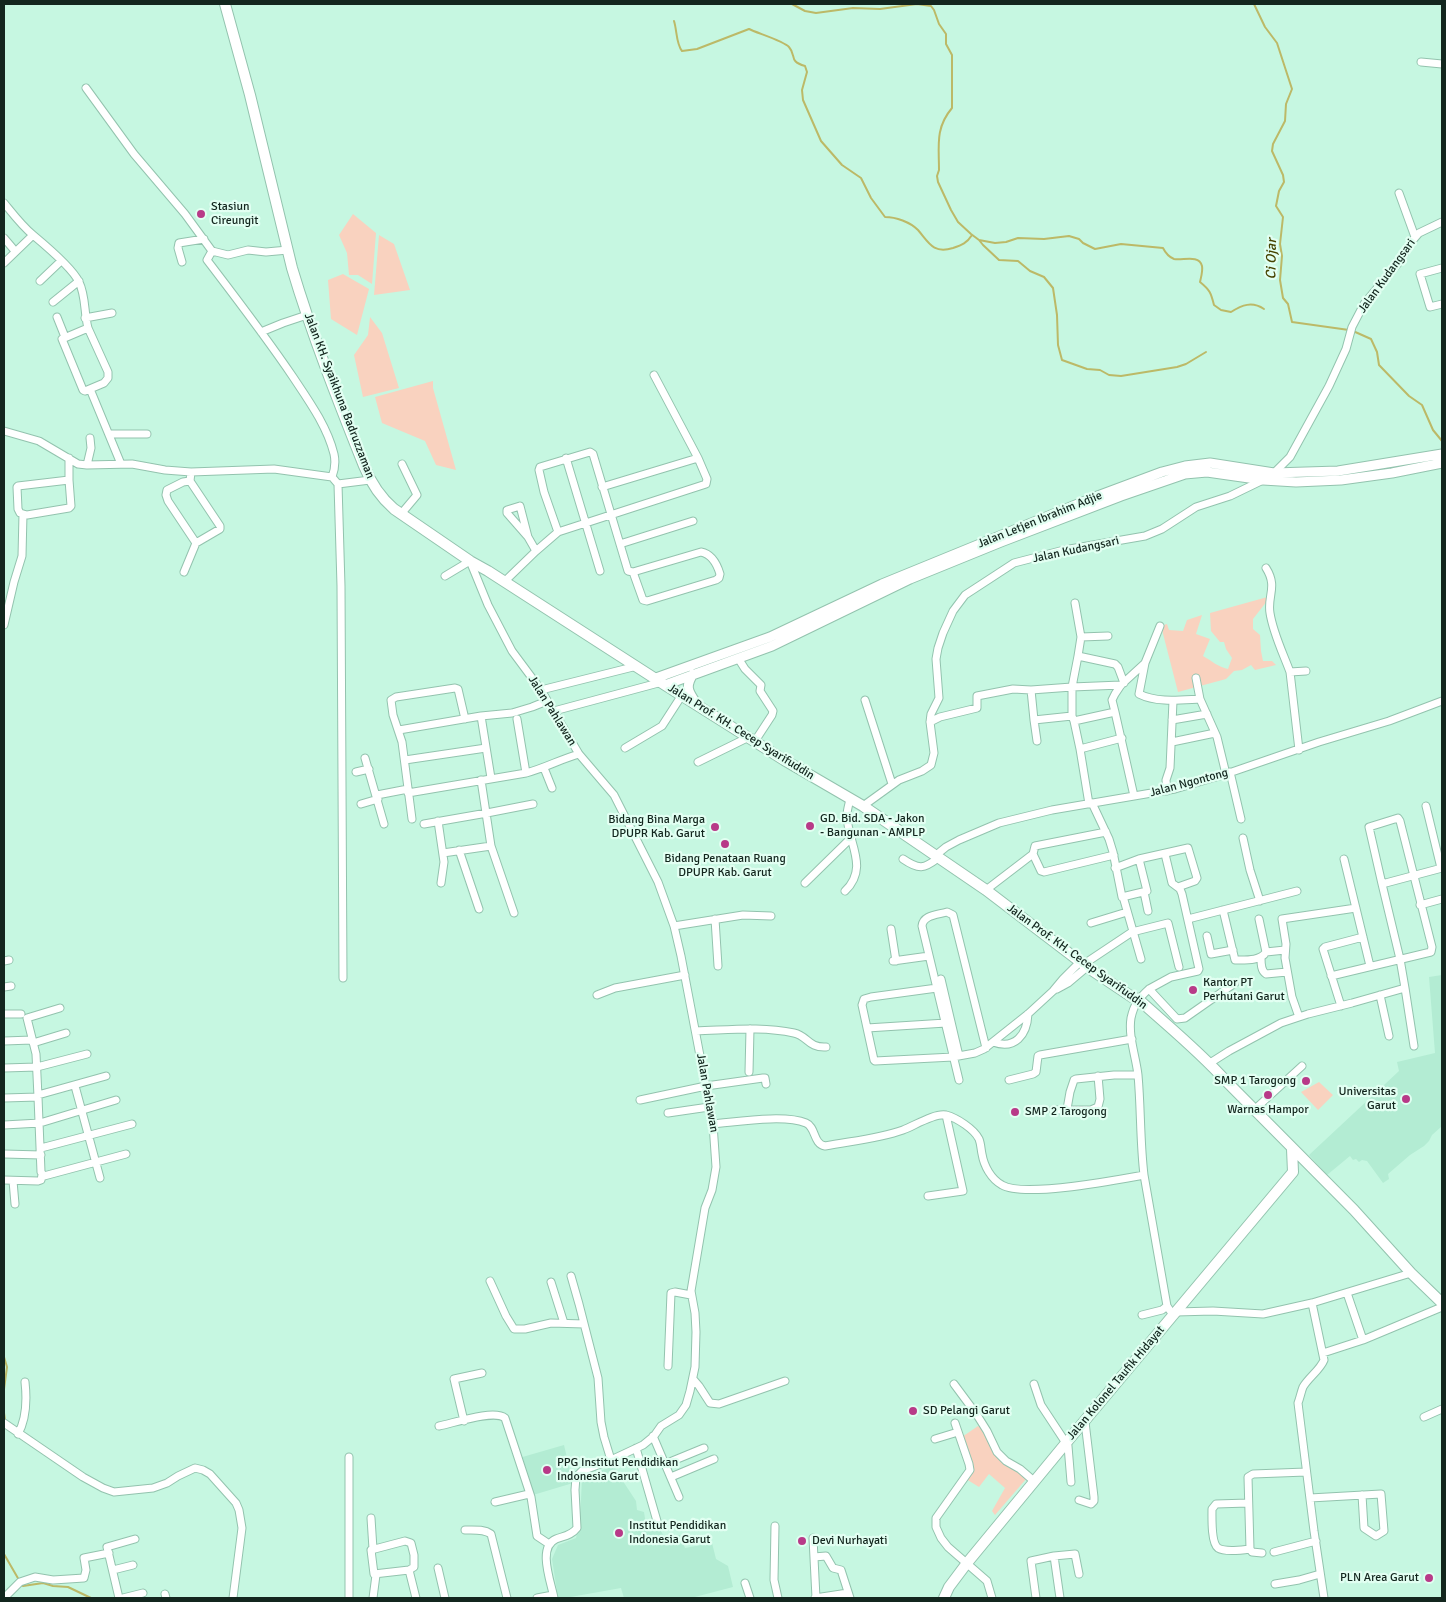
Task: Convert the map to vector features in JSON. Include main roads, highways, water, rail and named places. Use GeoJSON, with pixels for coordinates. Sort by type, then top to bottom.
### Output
{"type":"FeatureCollection","features":[{"type":"Feature","properties":{"kind":"main road","name":"Jalan KH. Syaikhuna Badruzzaman"},"geometry":{"type":"LineString","coordinates":[[226,4],[288,250],[307,315],[352,438],[370,480],[385,501],[402,514],[470,561],[661,682]]}},
{"type":"Feature","properties":{"kind":"main road","name":"Jalan Prof. KH. Cecep Syarifuddin"},"geometry":{"type":"LineString","coordinates":[[661,682],[863,806],[986,890],[1084,964],[1132,997],[1138,999],[1176,1031],[1203,1059],[1212,1061],[1254,1110],[1354,1210],[1442,1305]]}},
{"type":"Feature","properties":{"kind":"main road"},"geometry":{"type":"LineString","coordinates":[[1292,1149],[1293,1172],[1311,1168]]}},
{"type":"Feature","properties":{"kind":"main road","name":"Jalan Kolonel Taufik Hidayat"},"geometry":{"type":"LineString","coordinates":[[944,1598],[949,1587],[967,1563],[1085,1422],[1172,1311],[1293,1172]]}},
{"type":"Feature","properties":{"kind":"waterway"},"geometry":{"type":"LineString","coordinates":[[792,4],[805,11],[816,13],[853,8],[880,9],[917,4],[931,6],[946,34],[946,44],[952,55],[952,108],[940,130],[938,182],[958,222],[979,240],[995,243],[1018,238],[1044,239],[1069,236],[1079,239],[1095,249],[1121,244],[1163,248],[1174,259],[1194,259],[1200,262],[1202,266],[1200,282],[1210,292],[1214,305],[1221,310],[1231,312],[1239,307],[1251,305],[1264,309]]}},
{"type":"Feature","properties":{"kind":"waterway","name":"Ci Ojar"},"geometry":{"type":"LineString","coordinates":[[1254,4],[1265,27],[1277,43],[1292,89],[1286,104],[1285,121],[1273,144],[1272,151],[1283,175],[1284,182],[1279,191],[1276,206],[1283,217],[1280,244],[1282,256],[1280,280],[1283,298],[1288,304],[1292,322],[1349,330]]}},
{"type":"Feature","properties":{"kind":"waterway"},"geometry":{"type":"LineString","coordinates":[[674,21],[682,51],[697,49],[749,29],[789,47],[796,62],[805,66],[807,72],[802,90],[803,100],[821,141],[842,165],[861,178],[871,198],[885,217],[907,222],[918,230],[932,246],[941,250],[962,245],[972,235]]}},
{"type":"Feature","properties":{"kind":"waterway"},"geometry":{"type":"LineString","coordinates":[[979,240],[999,260],[1018,261],[1030,271],[1044,277],[1053,288],[1057,315],[1058,345],[1062,360],[1087,369],[1100,370],[1109,375],[1121,376],[1177,367],[1206,352]]}},
{"type":"Feature","properties":{"kind":"waterway","name":"Ci Ojar"},"geometry":{"type":"LineString","coordinates":[[1353,331],[1371,339],[1377,352],[1379,365],[1409,396],[1422,405],[1433,430],[1442,441]]}},
{"type":"Feature","properties":{"kind":"waterway"},"geometry":{"type":"LineString","coordinates":[[4,1357],[7,1367],[4,1389]]}},
{"type":"Feature","properties":{"kind":"waterway"},"geometry":{"type":"LineString","coordinates":[[4,1413],[5,1420]]}},
{"type":"Feature","properties":{"kind":"waterway"},"geometry":{"type":"LineString","coordinates":[[4,1554],[19,1580]]}},
{"type":"Feature","properties":{"kind":"waterway"},"geometry":{"type":"LineString","coordinates":[[21,1584],[23,1586],[43,1583],[68,1587],[91,1598]]}},
{"type":"Feature","properties":{"kind":"place","name":"Stasiun Cireungit"},"geometry":{"type":"Point","coordinates":[201,214]}},
{"type":"Feature","properties":{"kind":"place","name":"GD. Bid. SDA - Jakon - Bangunan - AMPLP"},"geometry":{"type":"Point","coordinates":[810,826]}},
{"type":"Feature","properties":{"kind":"place","name":"Bidang Bina Marga DPUPR Kab. Garut"},"geometry":{"type":"Point","coordinates":[715,827]}},
{"type":"Feature","properties":{"kind":"place","name":"Bidang Penataan Ruang DPUPR Kab. Garut"},"geometry":{"type":"Point","coordinates":[725,844]}},
{"type":"Feature","properties":{"kind":"place","name":"Kantor PT Perhutani Garut"},"geometry":{"type":"Point","coordinates":[1193,990]}},
{"type":"Feature","properties":{"kind":"place","name":"SMP 1 Tarogong"},"geometry":{"type":"Point","coordinates":[1306,1081]}},
{"type":"Feature","properties":{"kind":"place","name":"Warnas Hampor"},"geometry":{"type":"Point","coordinates":[1268,1095]}},
{"type":"Feature","properties":{"kind":"place","name":"Universitas Garut"},"geometry":{"type":"Point","coordinates":[1406,1099]}},
{"type":"Feature","properties":{"kind":"place","name":"SMP 2 Tarogong"},"geometry":{"type":"Point","coordinates":[1015,1112]}},
{"type":"Feature","properties":{"kind":"place","name":"SD Pelangi Garut"},"geometry":{"type":"Point","coordinates":[913,1411]}},
{"type":"Feature","properties":{"kind":"place","name":"PPG Institut Pendidikan Indonesia Garut"},"geometry":{"type":"Point","coordinates":[547,1470]}},
{"type":"Feature","properties":{"kind":"place","name":"Institut Pendidikan Indonesia Garut"},"geometry":{"type":"Point","coordinates":[619,1533]}},
{"type":"Feature","properties":{"kind":"place","name":"Devi Nurhayati"},"geometry":{"type":"Point","coordinates":[802,1541]}},
{"type":"Feature","properties":{"kind":"place","name":"PLN Area Garut"},"geometry":{"type":"Point","coordinates":[1429,1578]}}]}
